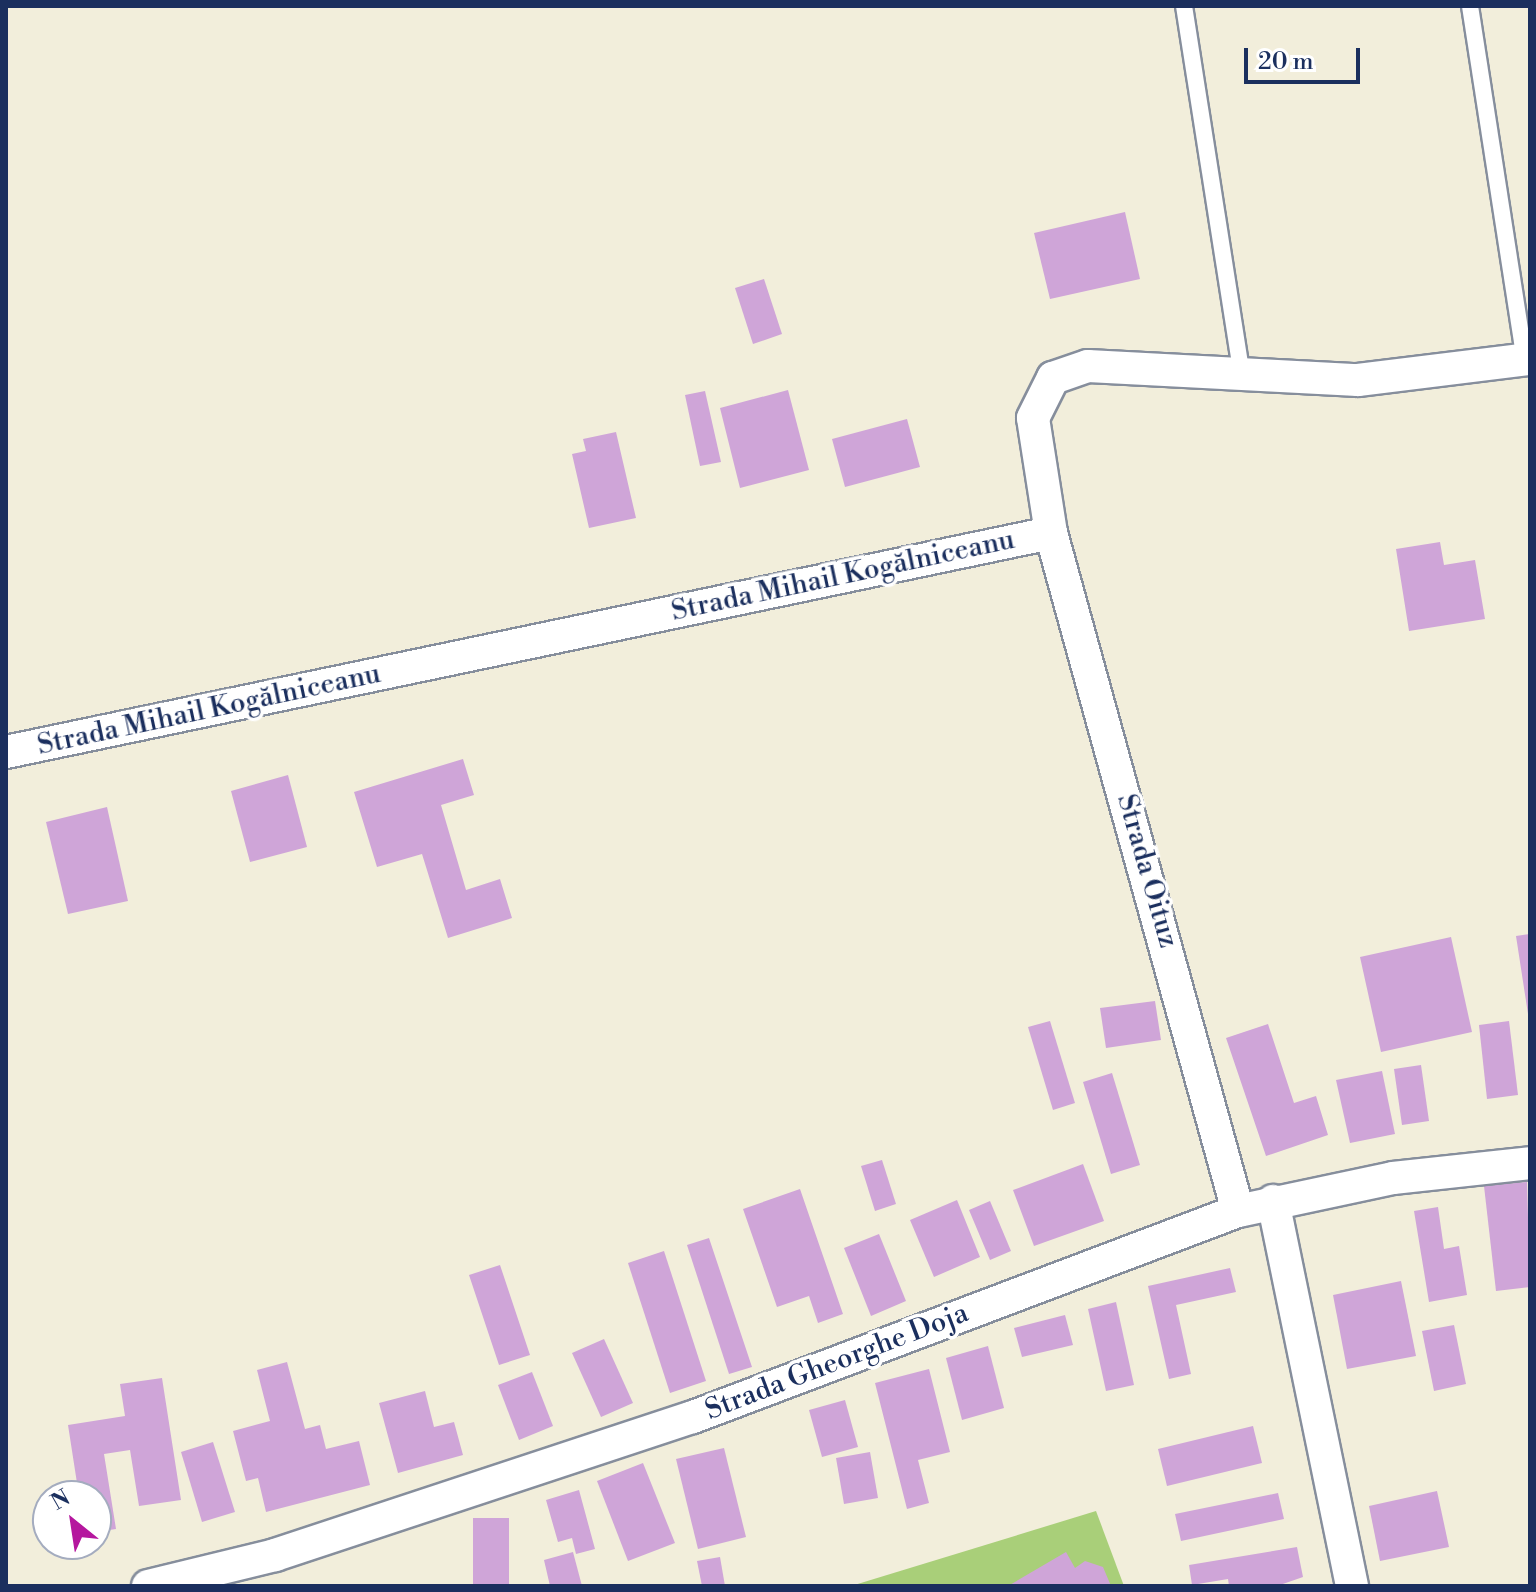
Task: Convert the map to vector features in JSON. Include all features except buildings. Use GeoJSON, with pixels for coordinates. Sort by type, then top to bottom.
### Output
{"type":"FeatureCollection","features":[{"type":"Feature","properties":{"kind":"street","name":"Strada Mihail Kogălniceanu"},"geometry":{"type":"LineString","coordinates":[[6,752],[1051,533],[1033,418],[1053,378],[1088,366],[1242,377],[1358,380],[1528,359]]}},
{"type":"Feature","properties":{"kind":"street","name":"Strada Oituz"},"geometry":{"type":"LineString","coordinates":[[1051,533],[1238,1211]]}},
{"type":"Feature","properties":{"kind":"street","name":"Strada Gheorghe Doja"},"geometry":{"type":"LineString","coordinates":[[148,1586],[275,1555],[693,1417],[1238,1211],[1273,1201],[1530,1163]]}},
{"type":"Feature","properties":{"kind":"street"},"geometry":{"type":"LineString","coordinates":[[1273,1201],[1352,1586]]}},
{"type":"Feature","properties":{"kind":"lane"},"geometry":{"type":"LineString","coordinates":[[1184,6],[1242,377]]}},
{"type":"Feature","properties":{"kind":"lane"},"geometry":{"type":"LineString","coordinates":[[1470,6],[1528,359]]}},
{"type":"Feature","properties":{"kind":"green space"},"geometry":{"type":"Polygon","coordinates":[[[1096,1511],[1124,1586],[851,1586],[1096,1511]]]}}]}
